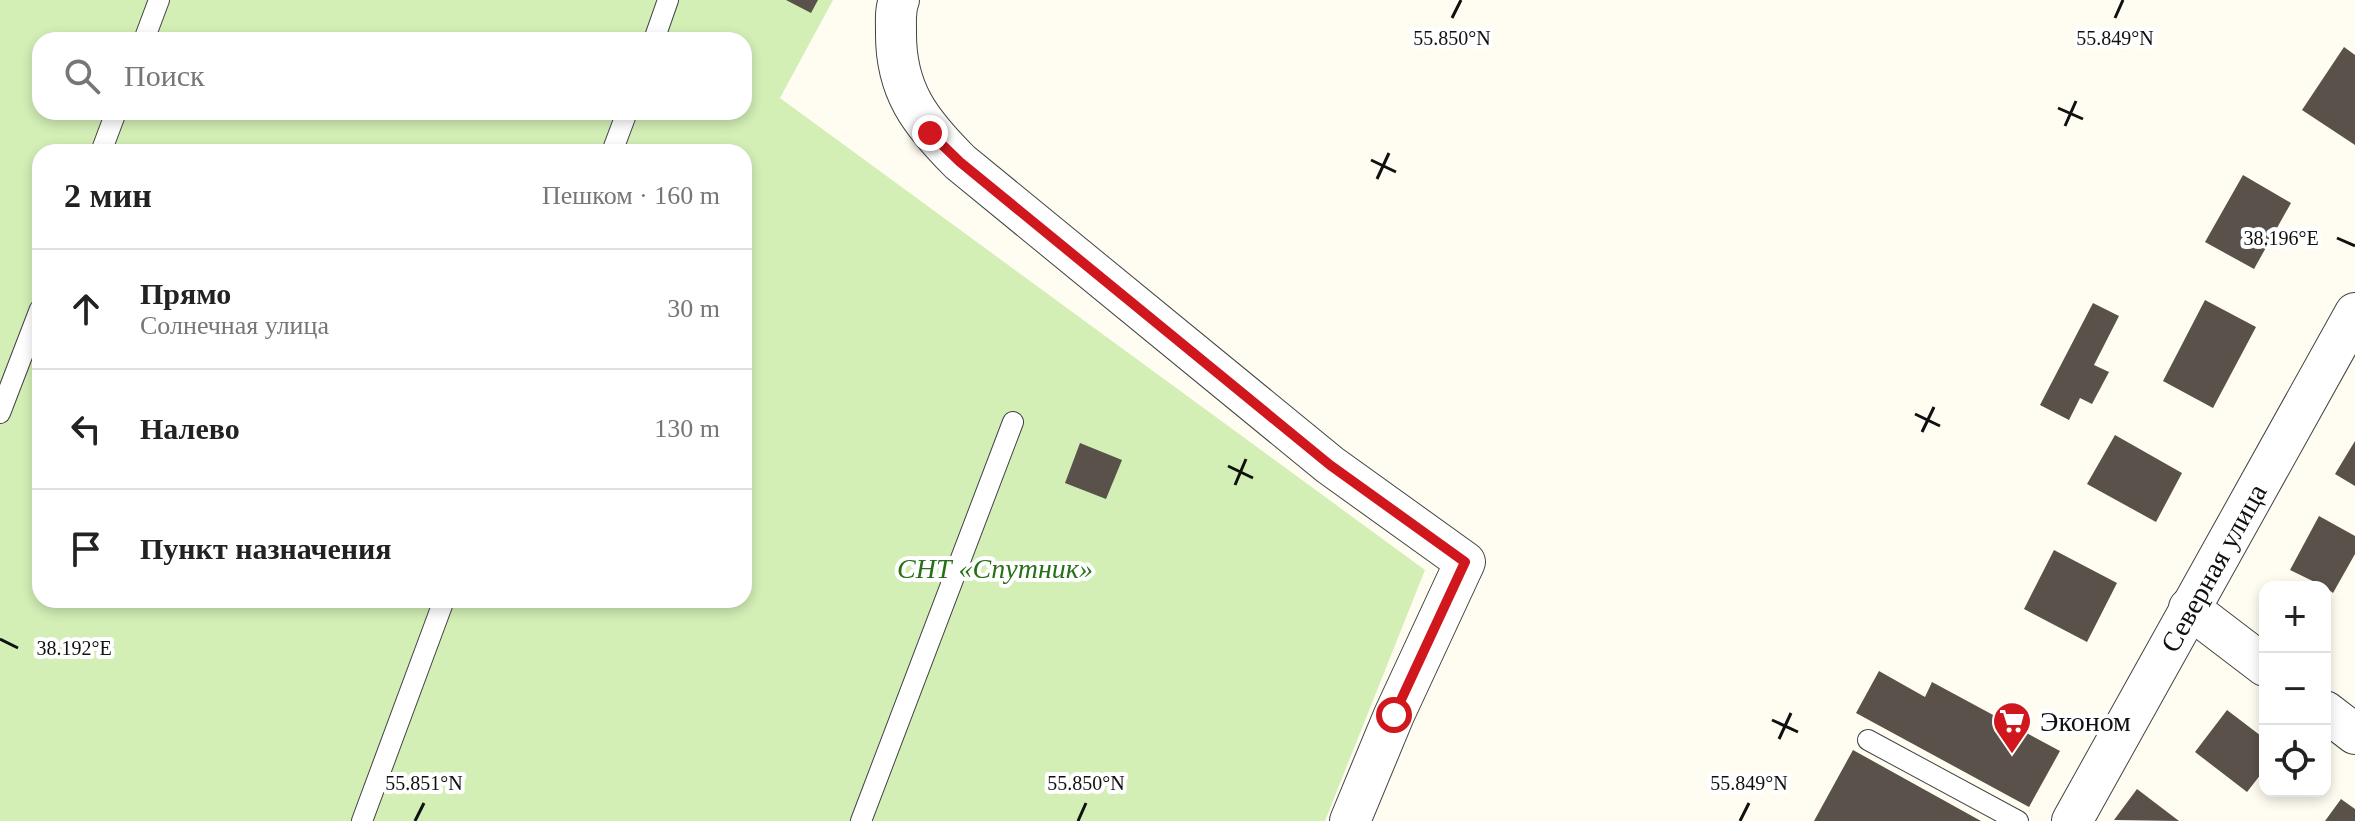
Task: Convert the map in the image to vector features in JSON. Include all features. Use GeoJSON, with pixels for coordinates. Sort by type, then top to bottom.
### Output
{"type":"FeatureCollection","features":[{"type":"Feature","properties":{"kind":"street"},"geometry":{"type":"LineString","coordinates":[[899,0],[896,8],[895,54],[906,96],[930,133],[960,162],[1330,465],[1465,562],[1394,715],[1350,821]]}},
{"type":"Feature","properties":{"kind":"street","name":"Северная улица"},"geometry":{"type":"LineString","coordinates":[[2072,821],[2355,313]]}},
{"type":"Feature","properties":{"kind":"street"},"geometry":{"type":"LineString","coordinates":[[2189,608],[2259,661]]}},
{"type":"Feature","properties":{"kind":"street"},"geometry":{"type":"LineString","coordinates":[[2331,716],[2355,734]]}},
{"type":"Feature","properties":{"kind":"lane"},"geometry":{"type":"LineString","coordinates":[[147,32],[159,0]]}},
{"type":"Feature","properties":{"kind":"lane"},"geometry":{"type":"LineString","coordinates":[[657,32],[668,0]]}},
{"type":"Feature","properties":{"kind":"lane"},"geometry":{"type":"LineString","coordinates":[[104,144],[113,120]]}},
{"type":"Feature","properties":{"kind":"lane"},"geometry":{"type":"LineString","coordinates":[[615,144],[624,120]]}},
{"type":"Feature","properties":{"kind":"lane"},"geometry":{"type":"LineString","coordinates":[[0,413],[32,330]]}},
{"type":"Feature","properties":{"kind":"lane"},"geometry":{"type":"LineString","coordinates":[[861,821],[1013,422]]}},
{"type":"Feature","properties":{"kind":"lane"},"geometry":{"type":"LineString","coordinates":[[362,821],[441,608]]}},
{"type":"Feature","properties":{"kind":"lane"},"geometry":{"type":"LineString","coordinates":[[1868,740],[2018,821]]}},
{"type":"Feature","properties":{"kind":"green space","name":"СНТ «Спутник»"},"geometry":{"type":"Polygon","coordinates":[[[0,0],[833,0],[780,98],[1425,570],[1325,821],[0,821],[0,0]]]}},
{"type":"Feature","properties":{"kind":"building"},"geometry":{"type":"Polygon","coordinates":[[[786,0],[818,0],[811,13],[786,0]]]}},
{"type":"Feature","properties":{"kind":"building"},"geometry":{"type":"Polygon","coordinates":[[[2344,47],[2355,55],[2355,145],[2302,110],[2344,47]]]}},
{"type":"Feature","properties":{"kind":"building"},"geometry":{"type":"Polygon","coordinates":[[[2243,175],[2291,203],[2254,269],[2205,242],[2243,175]]]}},
{"type":"Feature","properties":{"kind":"building"},"geometry":{"type":"Polygon","coordinates":[[[2205,300],[2256,327],[2213,408],[2163,381],[2205,300]]]}},
{"type":"Feature","properties":{"kind":"building"},"geometry":{"type":"Polygon","coordinates":[[[2093,303],[2119,316],[2094,365],[2109,372],[2092,404],[2080,398],[2069,420],[2040,405],[2093,303]]]}},
{"type":"Feature","properties":{"kind":"building"},"geometry":{"type":"Polygon","coordinates":[[[2115,435],[2182,473],[2156,522],[2087,484],[2115,435]]]}},
{"type":"Feature","properties":{"kind":"building"},"geometry":{"type":"Polygon","coordinates":[[[2355,441],[2355,486],[2335,474],[2355,441]]]}},
{"type":"Feature","properties":{"kind":"building"},"geometry":{"type":"Polygon","coordinates":[[[1080,443],[1122,460],[1106,499],[1065,483],[1080,443]]]}},
{"type":"Feature","properties":{"kind":"building"},"geometry":{"type":"Polygon","coordinates":[[[2319,516],[2355,536],[2355,554],[2333,593],[2331,581],[2313,581],[2290,570],[2319,516]]]}},
{"type":"Feature","properties":{"kind":"building"},"geometry":{"type":"Polygon","coordinates":[[[2054,550],[2117,583],[2087,642],[2024,609],[2054,550]]]}},
{"type":"Feature","properties":{"kind":"building"},"geometry":{"type":"Polygon","coordinates":[[[1879,671],[1925,697],[1932,682],[2060,751],[2029,807],[1856,713],[1879,671]]]}},
{"type":"Feature","properties":{"kind":"building"},"geometry":{"type":"Polygon","coordinates":[[[2227,710],[2259,734],[2259,777],[2247,792],[2195,752],[2227,710]]]}},
{"type":"Feature","properties":{"kind":"building"},"geometry":{"type":"Polygon","coordinates":[[[1853,750],[1981,821],[1814,821],[1853,750]]]}},
{"type":"Feature","properties":{"kind":"building"},"geometry":{"type":"Polygon","coordinates":[[[2137,789],[2179,821],[2114,820],[2137,789]]]}},
{"type":"Feature","properties":{"kind":"building"},"geometry":{"type":"Polygon","coordinates":[[[2341,799],[2355,809],[2355,821],[2325,821],[2341,799]]]}},
{"type":"Feature","properties":{"kind":"place","name":"Эконом"},"geometry":{"type":"Point","coordinates":[2012,755]}},
{"type":"Feature","properties":{"kind":"route"},"geometry":{"type":"LineString","coordinates":[[930,133],[960,162],[1330,465],[1465,562],[1394,715]]}}]}
